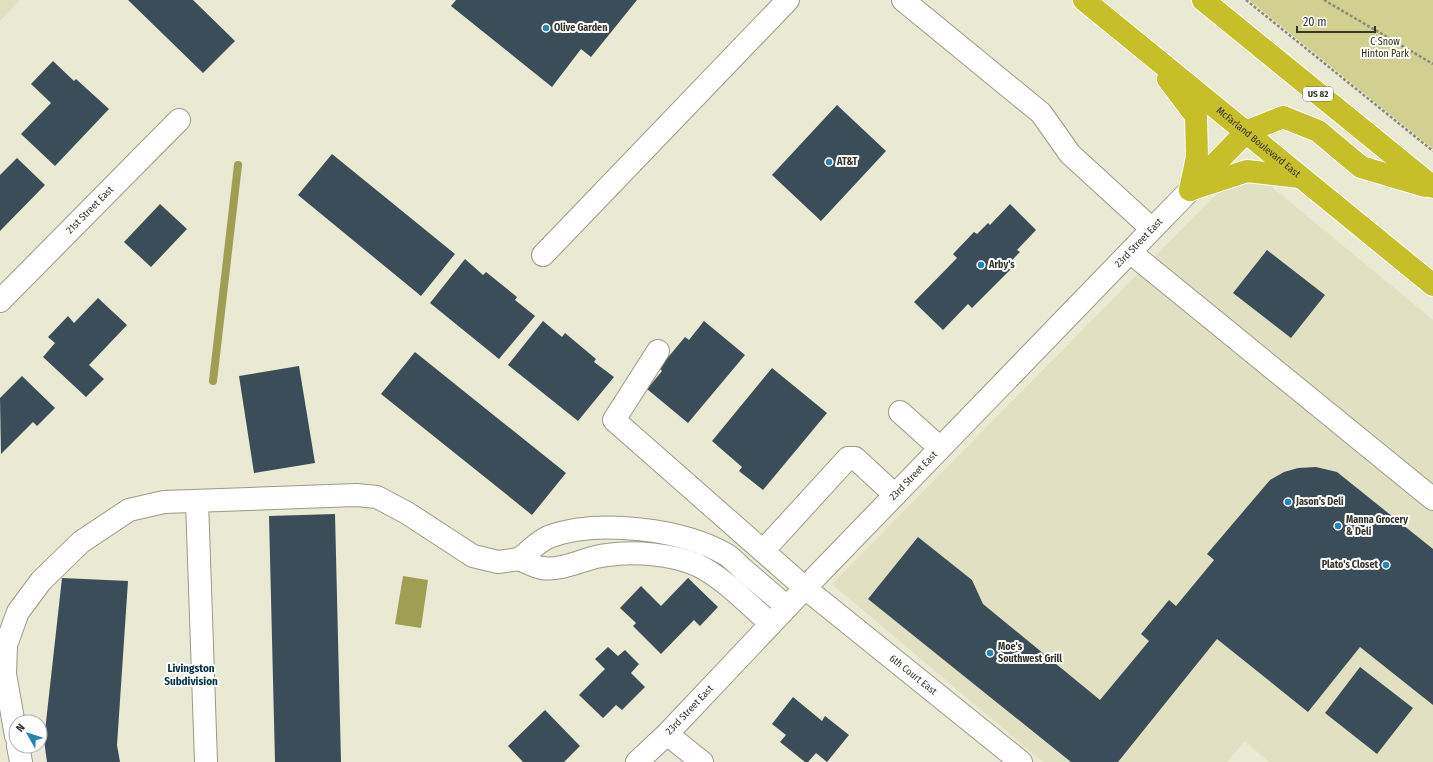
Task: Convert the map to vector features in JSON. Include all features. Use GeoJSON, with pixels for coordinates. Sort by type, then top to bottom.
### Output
{"type":"FeatureCollection","features":[{"type":"Feature","properties":{"kind":"highway","name":"McFarland Boulevard East"},"geometry":{"type":"LineString","coordinates":[[1084,0],[1433,285]]}},
{"type":"Feature","properties":{"kind":"highway","name":"US 82"},"geometry":{"type":"LineString","coordinates":[[1203,0],[1433,188]]}},
{"type":"Feature","properties":{"kind":"highway"},"geometry":{"type":"LineString","coordinates":[[1150,54],[1196,116],[1197,157],[1190,190]]}},
{"type":"Feature","properties":{"kind":"highway"},"geometry":{"type":"LineString","coordinates":[[1190,190],[1246,132],[1283,117],[1318,131],[1361,167],[1433,188]]}},
{"type":"Feature","properties":{"kind":"highway"},"geometry":{"type":"LineString","coordinates":[[1190,190],[1245,171],[1300,177]]}},
{"type":"Feature","properties":{"kind":"street"},"geometry":{"type":"LineString","coordinates":[[543,255],[788,0]]}},
{"type":"Feature","properties":{"kind":"street"},"geometry":{"type":"LineString","coordinates":[[903,0],[1041,113],[1070,154],[1152,229]]}},
{"type":"Feature","properties":{"kind":"street","name":"21st Street East"},"geometry":{"type":"LineString","coordinates":[[0,301],[179,120]]}},
{"type":"Feature","properties":{"kind":"street","name":"23rd Street East"},"geometry":{"type":"LineString","coordinates":[[637,762],[667,734],[805,588],[1190,190]]}},
{"type":"Feature","properties":{"kind":"street"},"geometry":{"type":"LineString","coordinates":[[1130,252],[1433,498]]}},
{"type":"Feature","properties":{"kind":"street","name":"6th Court East"},"geometry":{"type":"LineString","coordinates":[[658,351],[614,420],[805,588],[1021,762]]}},
{"type":"Feature","properties":{"kind":"street"},"geometry":{"type":"LineString","coordinates":[[900,412],[940,448]]}},
{"type":"Feature","properties":{"kind":"street"},"geometry":{"type":"LineString","coordinates":[[763,551],[848,458],[855,458],[895,495]]}},
{"type":"Feature","properties":{"kind":"street"},"geometry":{"type":"LineString","coordinates":[[12,714],[5,674],[6,645],[18,612],[41,581],[80,542],[129,510],[164,502],[356,495],[377,497],[408,512],[473,556],[498,562],[519,559],[541,568],[558,568],[606,555],[631,554],[679,559],[698,566],[719,579],[771,624]]}},
{"type":"Feature","properties":{"kind":"street"},"geometry":{"type":"LineString","coordinates":[[197,501],[206,762]]}},
{"type":"Feature","properties":{"kind":"street"},"geometry":{"type":"LineString","coordinates":[[519,559],[540,541],[552,535],[587,528],[637,528],[676,536],[704,545],[727,556],[787,607]]}},
{"type":"Feature","properties":{"kind":"street"},"geometry":{"type":"LineString","coordinates":[[667,734],[702,762]]}},
{"type":"Feature","properties":{"kind":"path"},"geometry":{"type":"LineString","coordinates":[[1246,0],[1433,151]]}},
{"type":"Feature","properties":{"kind":"path"},"geometry":{"type":"LineString","coordinates":[[1324,0],[1433,64]]}},
{"type":"Feature","properties":{"kind":"shaded area"},"geometry":{"type":"Polygon","coordinates":[[[0,0],[20,0],[0,21],[0,0]]]}},
{"type":"Feature","properties":{"kind":"shaded area"},"geometry":{"type":"Polygon","coordinates":[[[1245,165],[1433,320],[1433,762],[1269,762],[1245,741],[1227,762],[1043,762],[832,584],[1245,165]]]}},
{"type":"Feature","properties":{"kind":"shaded area"},"geometry":{"type":"Polygon","coordinates":[[[403,576],[428,580],[421,628],[395,624],[403,576]]]}},
{"type":"Feature","properties":{"kind":"green space","name":"C Snow Hinton Park"},"geometry":{"type":"Polygon","coordinates":[[[1249,0],[1433,0],[1433,149],[1249,0]]]}},
{"type":"Feature","properties":{"kind":"building"},"geometry":{"type":"Polygon","coordinates":[[[128,0],[193,0],[235,41],[203,73],[128,0]]]}},
{"type":"Feature","properties":{"kind":"building","name":"Olive Garden"},"geometry":{"type":"Polygon","coordinates":[[[456,0],[637,0],[591,57],[581,49],[552,87],[451,6],[456,0]]]}},
{"type":"Feature","properties":{"kind":"building"},"geometry":{"type":"Polygon","coordinates":[[[53,61],[74,81],[76,79],[109,109],[55,166],[21,134],[51,103],[31,84],[53,61]]]}},
{"type":"Feature","properties":{"kind":"building"},"geometry":{"type":"Polygon","coordinates":[[[837,105],[886,151],[821,221],[772,175],[837,105]]]}},
{"type":"Feature","properties":{"kind":"building"},"geometry":{"type":"Polygon","coordinates":[[[332,154],[455,254],[421,296],[298,195],[332,154]]]}},
{"type":"Feature","properties":{"kind":"building"},"geometry":{"type":"Polygon","coordinates":[[[17,158],[45,185],[0,231],[0,175],[17,158]]]}},
{"type":"Feature","properties":{"kind":"building"},"geometry":{"type":"Polygon","coordinates":[[[160,204],[187,229],[151,267],[124,242],[160,204]]]}},
{"type":"Feature","properties":{"kind":"building","name":"Arby's"},"geometry":{"type":"Polygon","coordinates":[[[1010,204],[1036,230],[1017,250],[1020,252],[1009,263],[1013,267],[972,308],[968,304],[943,330],[914,302],[957,258],[953,254],[974,232],[977,234],[988,223],[990,225],[1010,204]]]}},
{"type":"Feature","properties":{"kind":"building"},"geometry":{"type":"Polygon","coordinates":[[[1267,250],[1325,295],[1291,338],[1233,293],[1267,250]]]}},
{"type":"Feature","properties":{"kind":"building"},"geometry":{"type":"Polygon","coordinates":[[[465,259],[483,275],[486,272],[517,297],[515,300],[535,316],[499,359],[430,303],[465,259]]]}},
{"type":"Feature","properties":{"kind":"building"},"geometry":{"type":"Polygon","coordinates":[[[98,298],[127,325],[89,365],[104,379],[86,397],[43,357],[55,343],[48,337],[68,316],[74,323],[98,298]]]}},
{"type":"Feature","properties":{"kind":"building"},"geometry":{"type":"Polygon","coordinates":[[[543,321],[562,337],[565,333],[596,359],[594,362],[614,377],[578,421],[508,365],[543,321]]]}},
{"type":"Feature","properties":{"kind":"building"},"geometry":{"type":"Polygon","coordinates":[[[704,321],[745,355],[688,423],[647,389],[662,371],[659,368],[685,337],[689,340],[704,321]]]}},
{"type":"Feature","properties":{"kind":"building"},"geometry":{"type":"Polygon","coordinates":[[[415,352],[566,473],[532,515],[381,394],[415,352]]]}},
{"type":"Feature","properties":{"kind":"building"},"geometry":{"type":"Polygon","coordinates":[[[299,366],[315,463],[254,473],[239,376],[299,366]]]}},
{"type":"Feature","properties":{"kind":"building"},"geometry":{"type":"Polygon","coordinates":[[[772,368],[827,413],[763,490],[739,471],[742,467],[712,441],[772,368]]]}},
{"type":"Feature","properties":{"kind":"building"},"geometry":{"type":"Polygon","coordinates":[[[22,376],[55,408],[37,426],[33,422],[1,454],[0,398],[22,376]]]}},
{"type":"Feature","properties":{"kind":"building"},"geometry":{"type":"Polygon","coordinates":[[[1316,467],[1337,472],[1433,549],[1433,705],[1360,647],[1308,712],[1217,639],[1118,762],[1071,762],[868,599],[918,537],[972,580],[983,604],[1100,700],[1149,641],[1141,634],[1169,600],[1176,606],[1214,560],[1207,554],[1270,480],[1284,472],[1298,468],[1316,467]]]}},
{"type":"Feature","properties":{"kind":"building"},"geometry":{"type":"Polygon","coordinates":[[[335,514],[341,762],[275,762],[269,516],[335,514]]]}},
{"type":"Feature","properties":{"kind":"building"},"geometry":{"type":"Polygon","coordinates":[[[62,578],[128,581],[117,745],[120,762],[47,762],[47,714],[62,578]]]}},
{"type":"Feature","properties":{"kind":"building"},"geometry":{"type":"Polygon","coordinates":[[[688,578],[718,607],[700,626],[694,620],[661,654],[633,626],[636,623],[620,608],[641,586],[661,606],[688,578]]]}},
{"type":"Feature","properties":{"kind":"building"},"geometry":{"type":"Polygon","coordinates":[[[608,647],[618,656],[625,650],[639,664],[631,673],[645,687],[622,710],[616,705],[603,718],[579,695],[605,669],[595,659],[608,647]]]}},
{"type":"Feature","properties":{"kind":"building"},"geometry":{"type":"Polygon","coordinates":[[[1360,667],[1413,708],[1377,754],[1325,713],[1360,667]]]}},
{"type":"Feature","properties":{"kind":"building"},"geometry":{"type":"Polygon","coordinates":[[[793,697],[822,721],[825,716],[849,735],[827,762],[816,753],[808,762],[805,762],[780,742],[786,735],[772,724],[793,697]]]}},
{"type":"Feature","properties":{"kind":"building"},"geometry":{"type":"Polygon","coordinates":[[[545,710],[580,746],[564,762],[523,762],[508,746],[545,710]]]}},
{"type":"Feature","properties":{"kind":"waterway"},"geometry":{"type":"LineString","coordinates":[[213,381],[238,165]]}},
{"type":"Feature","properties":{"kind":"place","name":"Olive Garden"},"geometry":{"type":"Point","coordinates":[546,28]}},
{"type":"Feature","properties":{"kind":"place","name":"AT&T"},"geometry":{"type":"Point","coordinates":[829,162]}},
{"type":"Feature","properties":{"kind":"place","name":"Arby's"},"geometry":{"type":"Point","coordinates":[981,265]}},
{"type":"Feature","properties":{"kind":"place","name":"Jason's Deli"},"geometry":{"type":"Point","coordinates":[1288,502]}},
{"type":"Feature","properties":{"kind":"place","name":"Manna Grocery & Deli"},"geometry":{"type":"Point","coordinates":[1338,526]}},
{"type":"Feature","properties":{"kind":"place","name":"Plato's Closet"},"geometry":{"type":"Point","coordinates":[1386,565]}},
{"type":"Feature","properties":{"kind":"place","name":"Moe's Southwest Grill"},"geometry":{"type":"Point","coordinates":[990,653]}},
{"type":"Feature","properties":{"kind":"district","name":"Livingston Subdivision"},"geometry":{"type":"Point","coordinates":[191,674]}}]}
